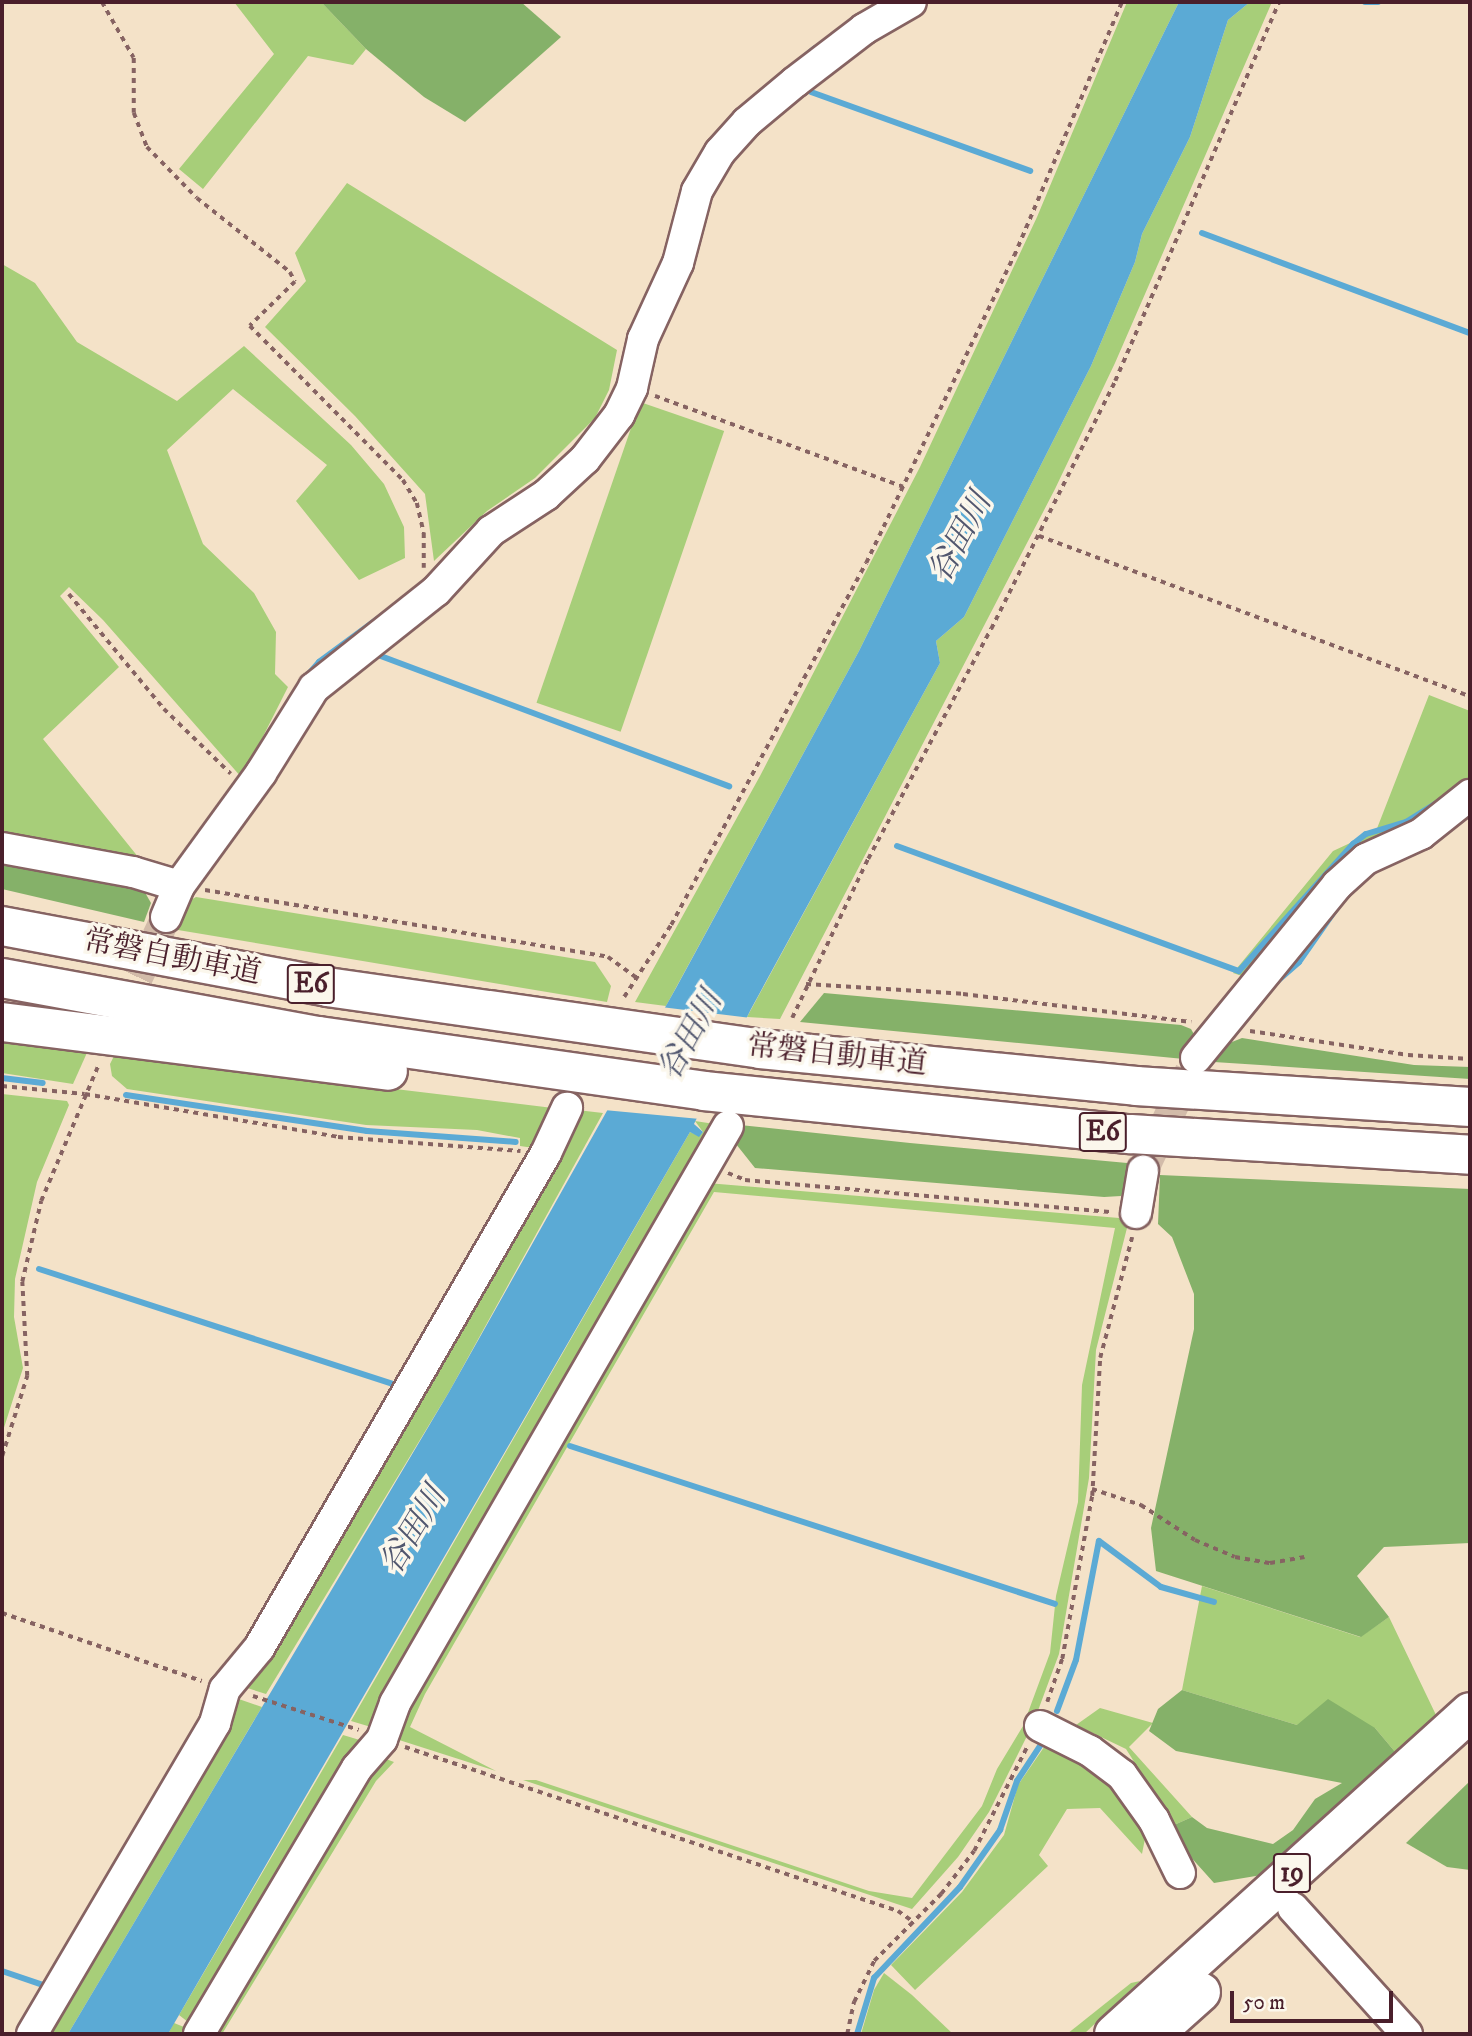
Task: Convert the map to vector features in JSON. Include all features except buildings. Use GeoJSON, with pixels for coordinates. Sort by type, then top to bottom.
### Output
{"type":"FeatureCollection","features":[{"type":"Feature","properties":{"kind":"main road","name":"常磐自動車道"},"geometry":{"type":"LineString","coordinates":[[2,926],[327,987],[623,1014],[760,1049],[1136,1086],[1470,1107]]}},
{"type":"Feature","properties":{"kind":"main road","name":"常磐自動車道"},"geometry":{"type":"LineString","coordinates":[[2,978],[319,1036],[582,1092],[1118,1133],[1470,1155]]}},
{"type":"Feature","properties":{"kind":"main road"},"geometry":{"type":"LineString","coordinates":[[2,1022],[582,1092]]}},
{"type":"Feature","properties":{"kind":"main road","name":"19"},"geometry":{"type":"LineString","coordinates":[[1114,2034],[1470,1712]]}},
{"type":"Feature","properties":{"kind":"main road","name":"19"},"geometry":{"type":"LineString","coordinates":[[1154,2034],[1470,1748]]}},
{"type":"Feature","properties":{"kind":"street"},"geometry":{"type":"LineString","coordinates":[[166,917],[179,886],[250,789],[314,688],[436,591],[491,531],[546,495],[585,459],[619,415],[632,388],[643,339],[678,263],[694,200],[720,152],[747,122],[795,82],[864,29],[911,2]]}},
{"type":"Feature","properties":{"kind":"street"},"geometry":{"type":"LineString","coordinates":[[1196,1058],[1218,1026],[1337,885],[1366,859],[1421,834],[1470,795]]}},
{"type":"Feature","properties":{"kind":"street"},"geometry":{"type":"LineString","coordinates":[[2,848],[133,872],[179,886]]}},
{"type":"Feature","properties":{"kind":"street"},"geometry":{"type":"LineString","coordinates":[[32,2034],[582,1092]]}},
{"type":"Feature","properties":{"kind":"street"},"geometry":{"type":"LineString","coordinates":[[199,2034],[357,1768],[369,1734],[396,1703],[707,1164],[723,1103]]}},
{"type":"Feature","properties":{"kind":"street"},"geometry":{"type":"LineString","coordinates":[[1136,1213],[1143,1171]]}},
{"type":"Feature","properties":{"kind":"street"},"geometry":{"type":"LineString","coordinates":[[1040,1726],[1090,1751],[1122,1775],[1154,1820],[1180,1873]]}},
{"type":"Feature","properties":{"kind":"street"},"geometry":{"type":"LineString","coordinates":[[1293,1908],[1407,2034]]}},
{"type":"Feature","properties":{"kind":"path"},"geometry":{"type":"LineString","coordinates":[[102,2],[134,58],[134,113],[146,147],[198,198],[290,272],[295,282],[250,326],[403,481],[417,503],[424,533],[425,573],[436,591]]}},
{"type":"Feature","properties":{"kind":"path"},"geometry":{"type":"LineString","coordinates":[[623,1014],[638,979],[762,761],[903,487],[1014,256],[1122,2]]}},
{"type":"Feature","properties":{"kind":"path"},"geometry":{"type":"LineString","coordinates":[[792,1018],[806,984],[1039,536],[1115,381],[1279,2]]}},
{"type":"Feature","properties":{"kind":"path"},"geometry":{"type":"LineString","coordinates":[[632,388],[903,487]]}},
{"type":"Feature","properties":{"kind":"path"},"geometry":{"type":"LineString","coordinates":[[1039,536],[1470,696]]}},
{"type":"Feature","properties":{"kind":"path"},"geometry":{"type":"LineString","coordinates":[[69,594],[164,709],[214,760],[250,789]]}},
{"type":"Feature","properties":{"kind":"path"},"geometry":{"type":"LineString","coordinates":[[179,886],[608,957],[638,979]]}},
{"type":"Feature","properties":{"kind":"path"},"geometry":{"type":"LineString","coordinates":[[806,984],[963,994],[1218,1026],[1408,1055],[1470,1059]]}},
{"type":"Feature","properties":{"kind":"path"},"geometry":{"type":"LineString","coordinates":[[2,1456],[27,1376],[22,1282],[41,1201],[104,1052]]}},
{"type":"Feature","properties":{"kind":"path"},"geometry":{"type":"LineString","coordinates":[[2,1086],[85,1094],[338,1137],[546,1153]]}},
{"type":"Feature","properties":{"kind":"path"},"geometry":{"type":"LineString","coordinates":[[707,1164],[745,1180],[1136,1213],[1100,1358],[1092,1489],[1062,1659],[1040,1726],[974,1851],[914,1922],[874,1961],[855,2002],[847,2034]]}},
{"type":"Feature","properties":{"kind":"path"},"geometry":{"type":"LineString","coordinates":[[1092,1489],[1141,1505],[1195,1540],[1235,1557],[1270,1563],[1304,1557]]}},
{"type":"Feature","properties":{"kind":"path"},"geometry":{"type":"LineString","coordinates":[[2,1613],[898,1911],[914,1922]]}},
{"type":"Feature","properties":{"kind":"green space"},"geometry":{"type":"Polygon","coordinates":[[[234,2],[321,2],[366,49],[353,65],[308,56],[203,189],[179,169],[274,54],[234,2]]]}},
{"type":"Feature","properties":{"kind":"green space"},"geometry":{"type":"Polygon","coordinates":[[[321,2],[521,2],[561,37],[465,122],[424,97],[366,49],[321,2]]]}},
{"type":"Feature","properties":{"kind":"green space"},"geometry":{"type":"Polygon","coordinates":[[[1127,2],[1179,2],[859,651],[666,1006],[635,1002],[760,776],[920,467],[1037,217],[1127,2]]]}},
{"type":"Feature","properties":{"kind":"green space"},"geometry":{"type":"Polygon","coordinates":[[[1250,2],[1272,2],[1115,363],[1055,489],[780,1019],[747,1017],[940,663],[936,641],[964,617],[1091,366],[1135,262],[1142,234],[1190,137],[1228,20],[1250,2]]]}},
{"type":"Feature","properties":{"kind":"green space"},"geometry":{"type":"Polygon","coordinates":[[[347,183],[617,350],[609,390],[595,418],[535,478],[487,511],[434,561],[425,494],[355,416],[265,327],[306,281],[295,253],[347,183]]]}},
{"type":"Feature","properties":{"kind":"green space"},"geometry":{"type":"Polygon","coordinates":[[[2,264],[35,283],[77,342],[177,401],[244,346],[351,445],[384,484],[404,527],[405,558],[359,580],[296,501],[327,465],[233,389],[167,450],[203,544],[254,593],[276,632],[275,674],[288,687],[242,778],[103,620],[69,587],[60,596],[119,667],[43,739],[139,858],[2,835],[2,264]]]}},
{"type":"Feature","properties":{"kind":"green space"},"geometry":{"type":"Polygon","coordinates":[[[640,402],[724,431],[621,732],[536,703],[640,402]]]}},
{"type":"Feature","properties":{"kind":"green space"},"geometry":{"type":"Polygon","coordinates":[[[1429,695],[1470,711],[1470,785],[1248,978],[1233,973],[1333,851],[1376,831],[1429,695]]]}},
{"type":"Feature","properties":{"kind":"green space"},"geometry":{"type":"Polygon","coordinates":[[[2,854],[143,889],[151,903],[144,922],[2,889],[2,854]]]}},
{"type":"Feature","properties":{"kind":"green space"},"geometry":{"type":"Polygon","coordinates":[[[196,897],[595,962],[611,986],[607,1002],[172,929],[185,903],[196,897]]]}},
{"type":"Feature","properties":{"kind":"green space"},"geometry":{"type":"Polygon","coordinates":[[[824,993],[1181,1025],[1191,1029],[1196,1038],[1184,1059],[800,1022],[824,993]]]}},
{"type":"Feature","properties":{"kind":"green space"},"geometry":{"type":"Polygon","coordinates":[[[2,1037],[90,1046],[73,1084],[2,1073],[2,1037]]]}},
{"type":"Feature","properties":{"kind":"green space"},"geometry":{"type":"Polygon","coordinates":[[[1242,1038],[1414,1065],[1470,1067],[1470,1079],[1214,1062],[1227,1044],[1242,1038]]]}},
{"type":"Feature","properties":{"kind":"green space"},"geometry":{"type":"Polygon","coordinates":[[[116,1052],[270,1074],[553,1108],[534,1148],[520,1146],[520,1138],[477,1130],[366,1125],[127,1089],[112,1076],[110,1064],[116,1052]]]}},
{"type":"Feature","properties":{"kind":"green space"},"geometry":{"type":"Polygon","coordinates":[[[2,1094],[67,1101],[69,1105],[37,1182],[15,1279],[14,1317],[23,1368],[2,1434],[2,1094]]]}},
{"type":"Feature","properties":{"kind":"green space"},"geometry":{"type":"Polygon","coordinates":[[[577,1110],[603,1113],[449,1392],[266,1694],[238,1685],[577,1110]]]}},
{"type":"Feature","properties":{"kind":"green space"},"geometry":{"type":"Polygon","coordinates":[[[695,1121],[721,1125],[381,1730],[351,1721],[690,1132],[699,1136],[703,1132],[695,1121]]]}},
{"type":"Feature","properties":{"kind":"green space"},"geometry":{"type":"Polygon","coordinates":[[[740,1125],[1138,1164],[1121,1196],[1104,1197],[755,1168],[736,1144],[740,1125]]]}},
{"type":"Feature","properties":{"kind":"green space"},"geometry":{"type":"Polygon","coordinates":[[[1160,1175],[1470,1189],[1470,1543],[1384,1547],[1357,1576],[1389,1617],[1361,1637],[1156,1571],[1151,1528],[1194,1329],[1194,1294],[1172,1237],[1158,1224],[1160,1175]]]}},
{"type":"Feature","properties":{"kind":"green space"},"geometry":{"type":"Polygon","coordinates":[[[707,1183],[1119,1218],[1127,1228],[1096,1350],[1089,1478],[1059,1654],[1033,1724],[989,1812],[958,1857],[912,1909],[523,1780],[536,1780],[869,1891],[912,1898],[982,1806],[997,1769],[1023,1726],[1050,1653],[1056,1596],[1078,1502],[1082,1385],[1115,1228],[714,1192],[425,1694],[410,1727],[496,1771],[396,1739],[400,1713],[707,1183]]]}},
{"type":"Feature","properties":{"kind":"green space"},"geometry":{"type":"Polygon","coordinates":[[[1202,1586],[1360,1637],[1389,1617],[1436,1715],[1396,1753],[1375,1728],[1297,1725],[1182,1690],[1202,1586]]]}},
{"type":"Feature","properties":{"kind":"green space"},"geometry":{"type":"Polygon","coordinates":[[[1182,1690],[1297,1725],[1328,1699],[1375,1728],[1396,1753],[1273,1873],[1214,1883],[1171,1835],[1174,1825],[1192,1817],[1207,1828],[1273,1844],[1293,1830],[1315,1799],[1342,1783],[1176,1751],[1149,1731],[1158,1709],[1182,1690]]]}},
{"type":"Feature","properties":{"kind":"green space"},"geometry":{"type":"Polygon","coordinates":[[[233,1697],[262,1707],[68,2034],[41,2034],[233,1697]]]}},
{"type":"Feature","properties":{"kind":"green space"},"geometry":{"type":"Polygon","coordinates":[[[1100,1708],[1153,1723],[1129,1747],[1192,1817],[1174,1825],[1126,1749],[1076,1725],[1100,1708]]]}},
{"type":"Feature","properties":{"kind":"green space"},"geometry":{"type":"Polygon","coordinates":[[[343,1735],[373,1744],[192,2034],[168,2034],[174,2023],[184,2027],[188,2022],[179,2015],[343,1735]]]}},
{"type":"Feature","properties":{"kind":"green space"},"geometry":{"type":"Polygon","coordinates":[[[1051,1737],[1090,1760],[1149,1818],[1142,1854],[1100,1808],[1067,1809],[1039,1855],[1048,1866],[915,1990],[891,1965],[962,1892],[1004,1835],[1018,1785],[1051,1737]]]}},
{"type":"Feature","properties":{"kind":"green space"},"geometry":{"type":"Polygon","coordinates":[[[378,1756],[394,1762],[376,1781],[222,2034],[211,2034],[378,1756]]]}},
{"type":"Feature","properties":{"kind":"green space"},"geometry":{"type":"Polygon","coordinates":[[[1470,1781],[1470,1870],[1447,1867],[1406,1843],[1470,1781]]]}},
{"type":"Feature","properties":{"kind":"green space"},"geometry":{"type":"Polygon","coordinates":[[[884,1973],[953,2034],[861,2034],[874,1990],[884,1973]]]}},
{"type":"Feature","properties":{"kind":"green space"},"geometry":{"type":"Polygon","coordinates":[[[1140,1981],[1084,2034],[1067,2034],[1131,1983],[1140,1981]]]}},
{"type":"Feature","properties":{"kind":"water","name":"谷田川"},"geometry":{"type":"Polygon","coordinates":[[[1179,2],[1250,2],[1228,20],[1190,137],[1142,234],[1135,262],[1091,366],[964,617],[936,641],[940,663],[751,1009],[694,1124],[703,1132],[699,1137],[690,1132],[168,2034],[68,2034],[449,1392],[676,988],[859,651],[1179,2]]]}},
{"type":"Feature","properties":{"kind":"pier"},"geometry":{"type":"Polygon","coordinates":[[[661,1007],[751,1018],[700,1119],[604,1110],[661,1007]]]}},
{"type":"Feature","properties":{"kind":"waterway"},"geometry":{"type":"LineString","coordinates":[[1365,2],[1378,2]]}},
{"type":"Feature","properties":{"kind":"waterway"},"geometry":{"type":"LineString","coordinates":[[735,114],[815,48]]}},
{"type":"Feature","properties":{"kind":"waterway"},"geometry":{"type":"LineString","coordinates":[[811,92],[1030,171]]}},
{"type":"Feature","properties":{"kind":"waterway"},"geometry":{"type":"LineString","coordinates":[[1202,233],[1470,333]]}},
{"type":"Feature","properties":{"kind":"waterway"},"geometry":{"type":"LineString","coordinates":[[306,677],[319,662],[384,614]]}},
{"type":"Feature","properties":{"kind":"waterway"},"geometry":{"type":"LineString","coordinates":[[378,655],[729,786]]}},
{"type":"Feature","properties":{"kind":"waterway"},"geometry":{"type":"LineString","coordinates":[[897,846],[1239,971],[1353,844],[1366,834],[1406,822],[1456,791]]}},
{"type":"Feature","properties":{"kind":"waterway"},"geometry":{"type":"LineString","coordinates":[[1400,858],[1428,846]]}},
{"type":"Feature","properties":{"kind":"waterway"},"geometry":{"type":"LineString","coordinates":[[1274,984],[1299,962],[1336,909]]}},
{"type":"Feature","properties":{"kind":"waterway"},"geometry":{"type":"LineString","coordinates":[[2,1078],[43,1083]]}},
{"type":"Feature","properties":{"kind":"waterway"},"geometry":{"type":"LineString","coordinates":[[126,1095],[367,1131],[516,1142]]}},
{"type":"Feature","properties":{"kind":"waterway"},"geometry":{"type":"LineString","coordinates":[[39,1269],[392,1384]]}},
{"type":"Feature","properties":{"kind":"waterway"},"geometry":{"type":"LineString","coordinates":[[570,1446],[1055,1604]]}},
{"type":"Feature","properties":{"kind":"waterway"},"geometry":{"type":"LineString","coordinates":[[1057,1711],[1076,1660],[1099,1541],[1161,1587],[1214,1602]]}},
{"type":"Feature","properties":{"kind":"waterway"},"geometry":{"type":"LineString","coordinates":[[857,2034],[874,1978],[960,1887],[1000,1830],[1017,1781],[1040,1746]]}},
{"type":"Feature","properties":{"kind":"waterway"},"geometry":{"type":"LineString","coordinates":[[2,1971],[43,1985]]}},
{"type":"Feature","properties":{"kind":"tunnel"},"geometry":{"type":"LineString","coordinates":[[119,1018],[166,917]]}},
{"type":"Feature","properties":{"kind":"tunnel"},"geometry":{"type":"LineString","coordinates":[[1143,1171],[1190,1071]]}}]}
